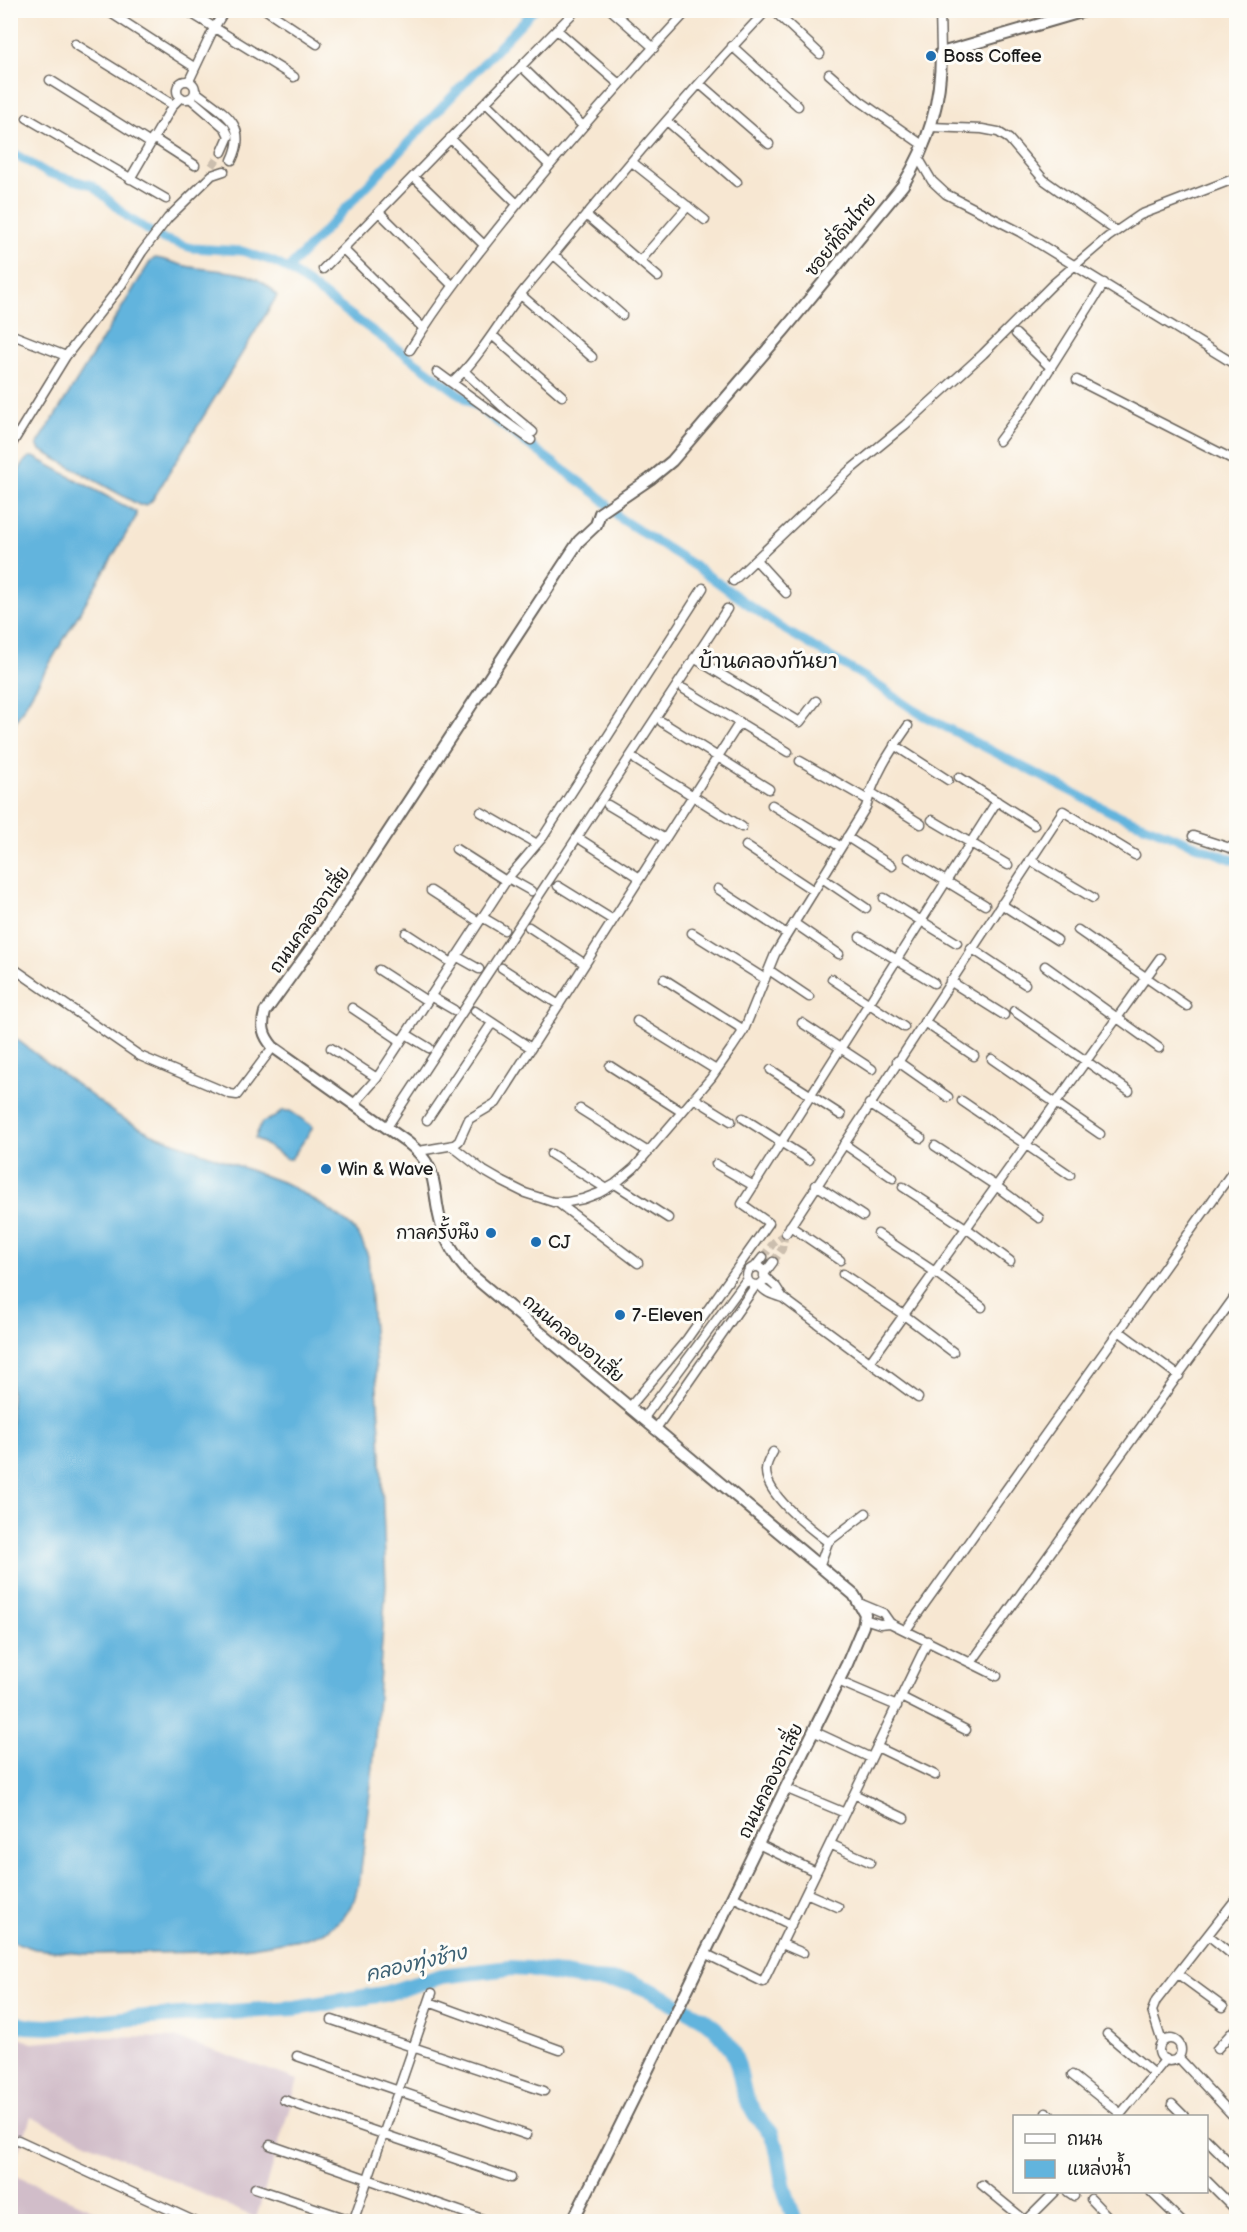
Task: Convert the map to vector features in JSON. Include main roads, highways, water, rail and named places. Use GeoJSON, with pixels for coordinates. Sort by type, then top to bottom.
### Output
{"type":"FeatureCollection","features":[{"type":"Feature","properties":{"kind":"water"},"geometry":{"type":"Polygon","coordinates":[[[155,258],[186,266],[247,275],[268,286],[277,296],[153,499],[149,504],[139,505],[40,450],[37,445],[150,262],[155,258]]]}},
{"type":"Feature","properties":{"kind":"water"},"geometry":{"type":"Polygon","coordinates":[[[29,457],[34,457],[136,512],[136,517],[11,729],[11,484],[29,457]]]}},
{"type":"Feature","properties":{"kind":"water"},"geometry":{"type":"Polygon","coordinates":[[[11,1035],[117,1115],[150,1133],[287,1184],[327,1208],[349,1224],[360,1237],[368,1256],[380,1432],[386,1585],[373,1767],[360,1878],[354,1901],[344,1917],[326,1931],[307,1938],[207,1952],[86,1954],[35,1949],[11,1941],[11,1035]]]}},
{"type":"Feature","properties":{"kind":"water"},"geometry":{"type":"Polygon","coordinates":[[[282,1111],[290,1111],[312,1126],[291,1159],[287,1159],[255,1138],[262,1122],[275,1117],[282,1111]]]}},
{"type":"Feature","properties":{"kind":"waterway"},"geometry":{"type":"LineString","coordinates":[[288,269],[534,10]]}},
{"type":"Feature","properties":{"kind":"waterway"},"geometry":{"type":"LineString","coordinates":[[10,151],[47,173],[92,185],[129,218],[160,238],[192,248],[242,251],[288,269],[599,496],[621,519],[692,564],[780,627],[868,679],[922,715],[1113,813],[1236,861]]}},
{"type":"Feature","properties":{"kind":"waterway","name":"คลองทุ่งช้าง"},"geometry":{"type":"LineString","coordinates":[[10,2022],[26,2026],[49,2027],[133,2018],[295,2008],[384,1994],[442,1976],[510,1968],[592,1980],[630,1982],[702,2018],[715,2028],[731,2048],[745,2097],[757,2117],[771,2133],[778,2153],[783,2185],[795,2222]]}},
{"type":"Feature","properties":{"kind":"tunnel"},"geometry":{"type":"LineString","coordinates":[[212,166],[222,152]]}},
{"type":"Feature","properties":{"kind":"tunnel"},"geometry":{"type":"LineString","coordinates":[[773,1262],[782,1249],[785,1233]]}},
{"type":"Feature","properties":{"kind":"tunnel"},"geometry":{"type":"LineString","coordinates":[[763,1257],[774,1242],[786,1233]]}},
{"type":"Feature","properties":{"kind":"place","name":"Boss Coffee"},"geometry":{"type":"Point","coordinates":[931,56]}},
{"type":"Feature","properties":{"kind":"place","name":"Win & Wave"},"geometry":{"type":"Point","coordinates":[326,1169]}},
{"type":"Feature","properties":{"kind":"place","name":"กาลครั้งนึง"},"geometry":{"type":"Point","coordinates":[491,1233]}},
{"type":"Feature","properties":{"kind":"place","name":"CJ"},"geometry":{"type":"Point","coordinates":[536,1242]}},
{"type":"Feature","properties":{"kind":"place","name":"7-Eleven"},"geometry":{"type":"Point","coordinates":[620,1315]}},
{"type":"Feature","properties":{"kind":"district","name":"บ้านคลองกันยา"},"geometry":{"type":"Point","coordinates":[768,661]}}]}
